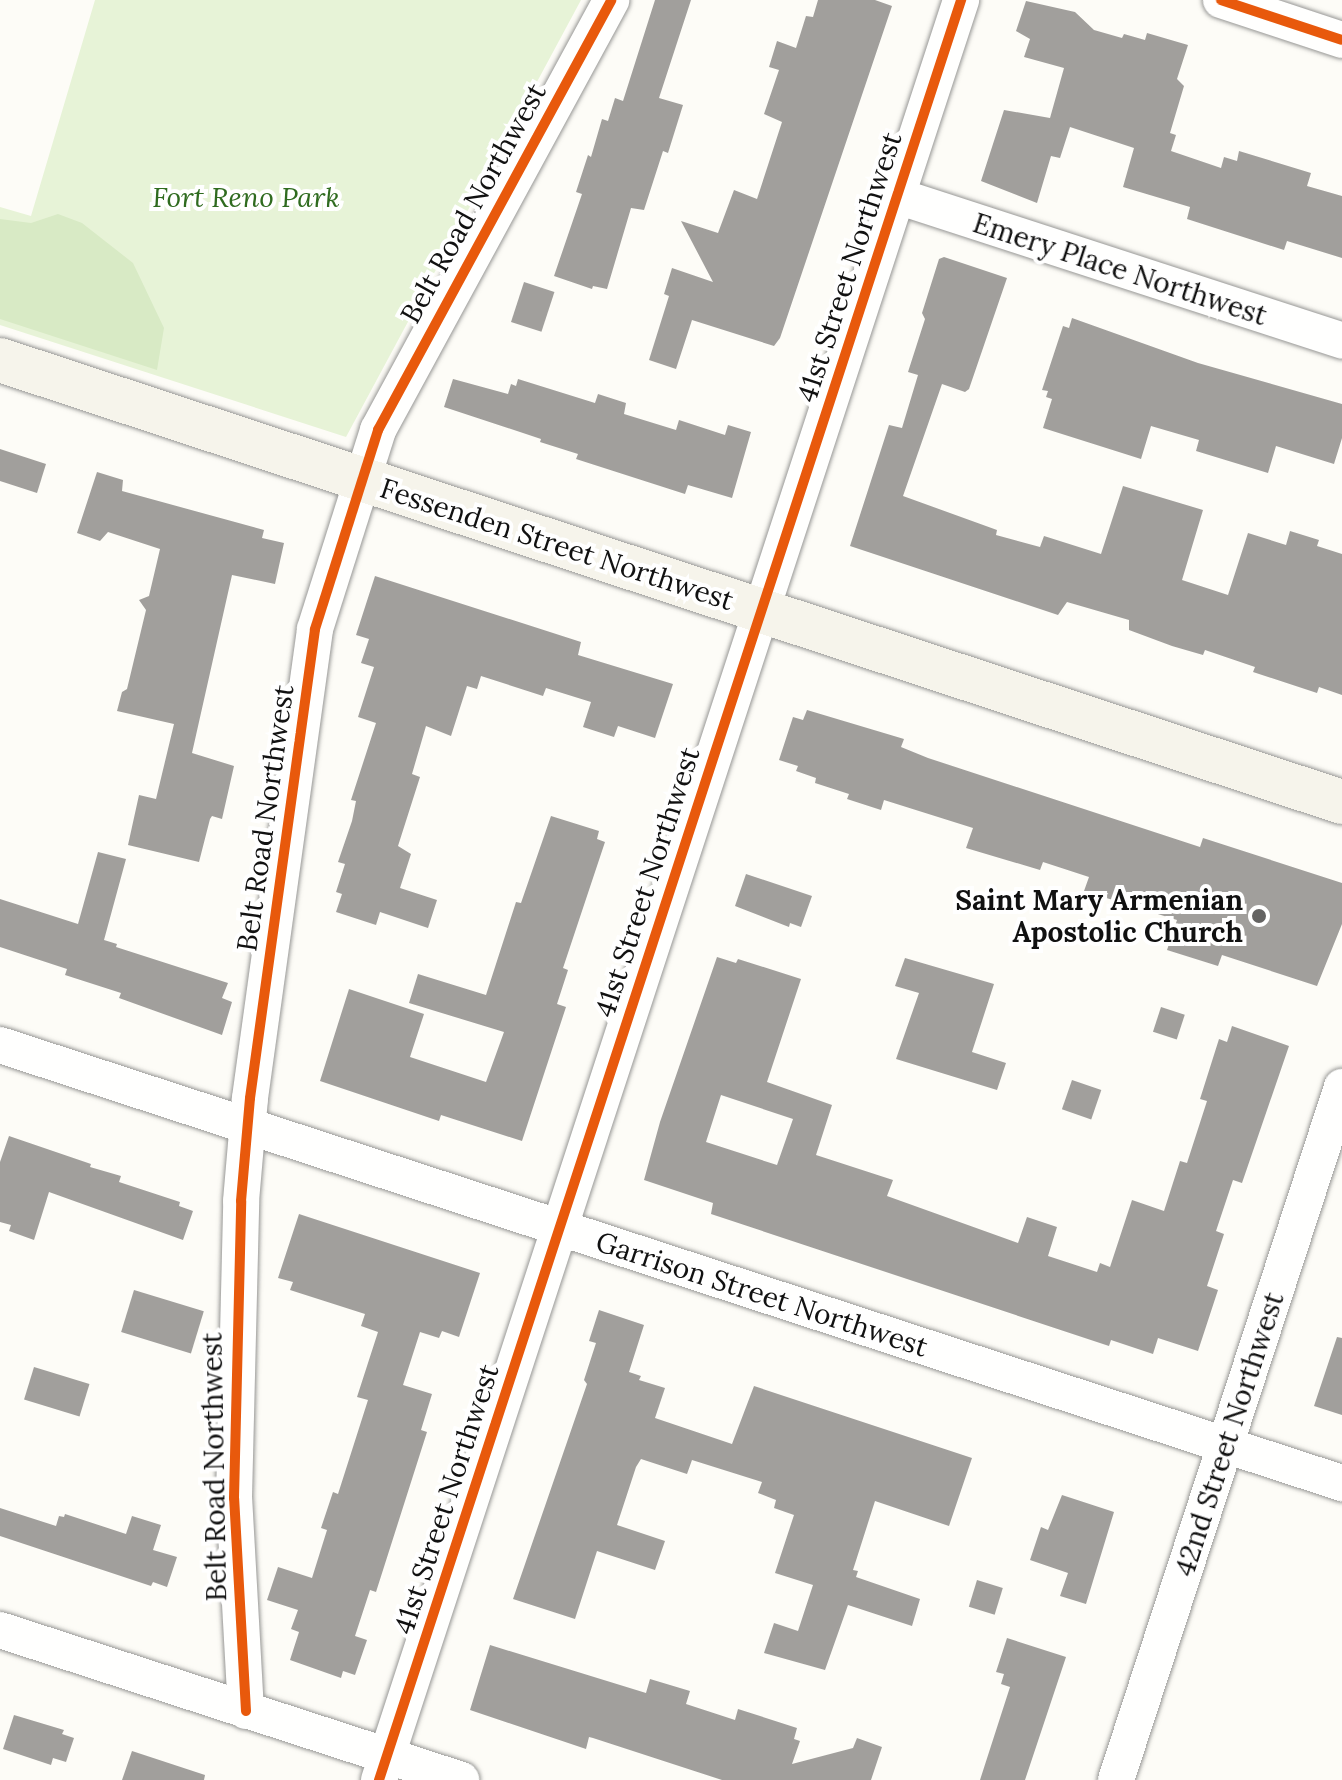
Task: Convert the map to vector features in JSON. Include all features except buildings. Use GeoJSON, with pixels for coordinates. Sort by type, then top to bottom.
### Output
{"type":"FeatureCollection","features":[{"type":"Feature","properties":{"kind":"street","name":"Belt Road Northwest"},"geometry":{"type":"LineString","coordinates":[[246,1711],[234,1484],[241,1201],[247,1126],[315,629],[378,430],[611,0]]}},
{"type":"Feature","properties":{"kind":"street","name":"41st Street Northwest"},"geometry":{"type":"LineString","coordinates":[[384,1768],[961,0]]}},
{"type":"Feature","properties":{"kind":"street"},"geometry":{"type":"LineString","coordinates":[[1221,0],[1342,40]]}},
{"type":"Feature","properties":{"kind":"street","name":"Emery Place Northwest"},"geometry":{"type":"LineString","coordinates":[[897,196],[1342,341]]}},
{"type":"Feature","properties":{"kind":"street","name":"Fessenden Street Northwest"},"geometry":{"type":"LineString","coordinates":[[0,360],[1342,802]]}},
{"type":"Feature","properties":{"kind":"street","name":"Garrison Street Northwest"},"geometry":{"type":"LineString","coordinates":[[0,1045],[1342,1483]]}},
{"type":"Feature","properties":{"kind":"street","name":"42nd Street Northwest"},"geometry":{"type":"LineString","coordinates":[[1116,1780],[1342,1087]]}},
{"type":"Feature","properties":{"kind":"street"},"geometry":{"type":"LineString","coordinates":[[0,1630],[246,1711],[384,1768],[461,1780]]}},
{"type":"Feature","properties":{"kind":"green space","name":"Fort Reno Park"},"geometry":{"type":"Polygon","coordinates":[[[95,0],[581,0],[346,437],[0,325],[0,207],[31,216],[95,0]]]}},
{"type":"Feature","properties":{"kind":"green space"},"geometry":{"type":"Polygon","coordinates":[[[58,214],[82,223],[133,263],[164,328],[157,370],[0,319],[0,219],[31,223],[58,214]]]}},
{"type":"Feature","properties":{"kind":"cycle path"},"geometry":{"type":"LineString","coordinates":[[246,1711],[234,1498],[241,1201],[250,1098],[315,629],[378,430],[611,0]]}},
{"type":"Feature","properties":{"kind":"cycle path"},"geometry":{"type":"LineString","coordinates":[[379,1780],[961,0]]}},
{"type":"Feature","properties":{"kind":"cycle path"},"geometry":{"type":"LineString","coordinates":[[1221,0],[1342,40]]}},
{"type":"Feature","properties":{"kind":"place","name":"Saint Mary Armenian Apostolic Church"},"geometry":{"type":"Point","coordinates":[1259,916]}}]}
